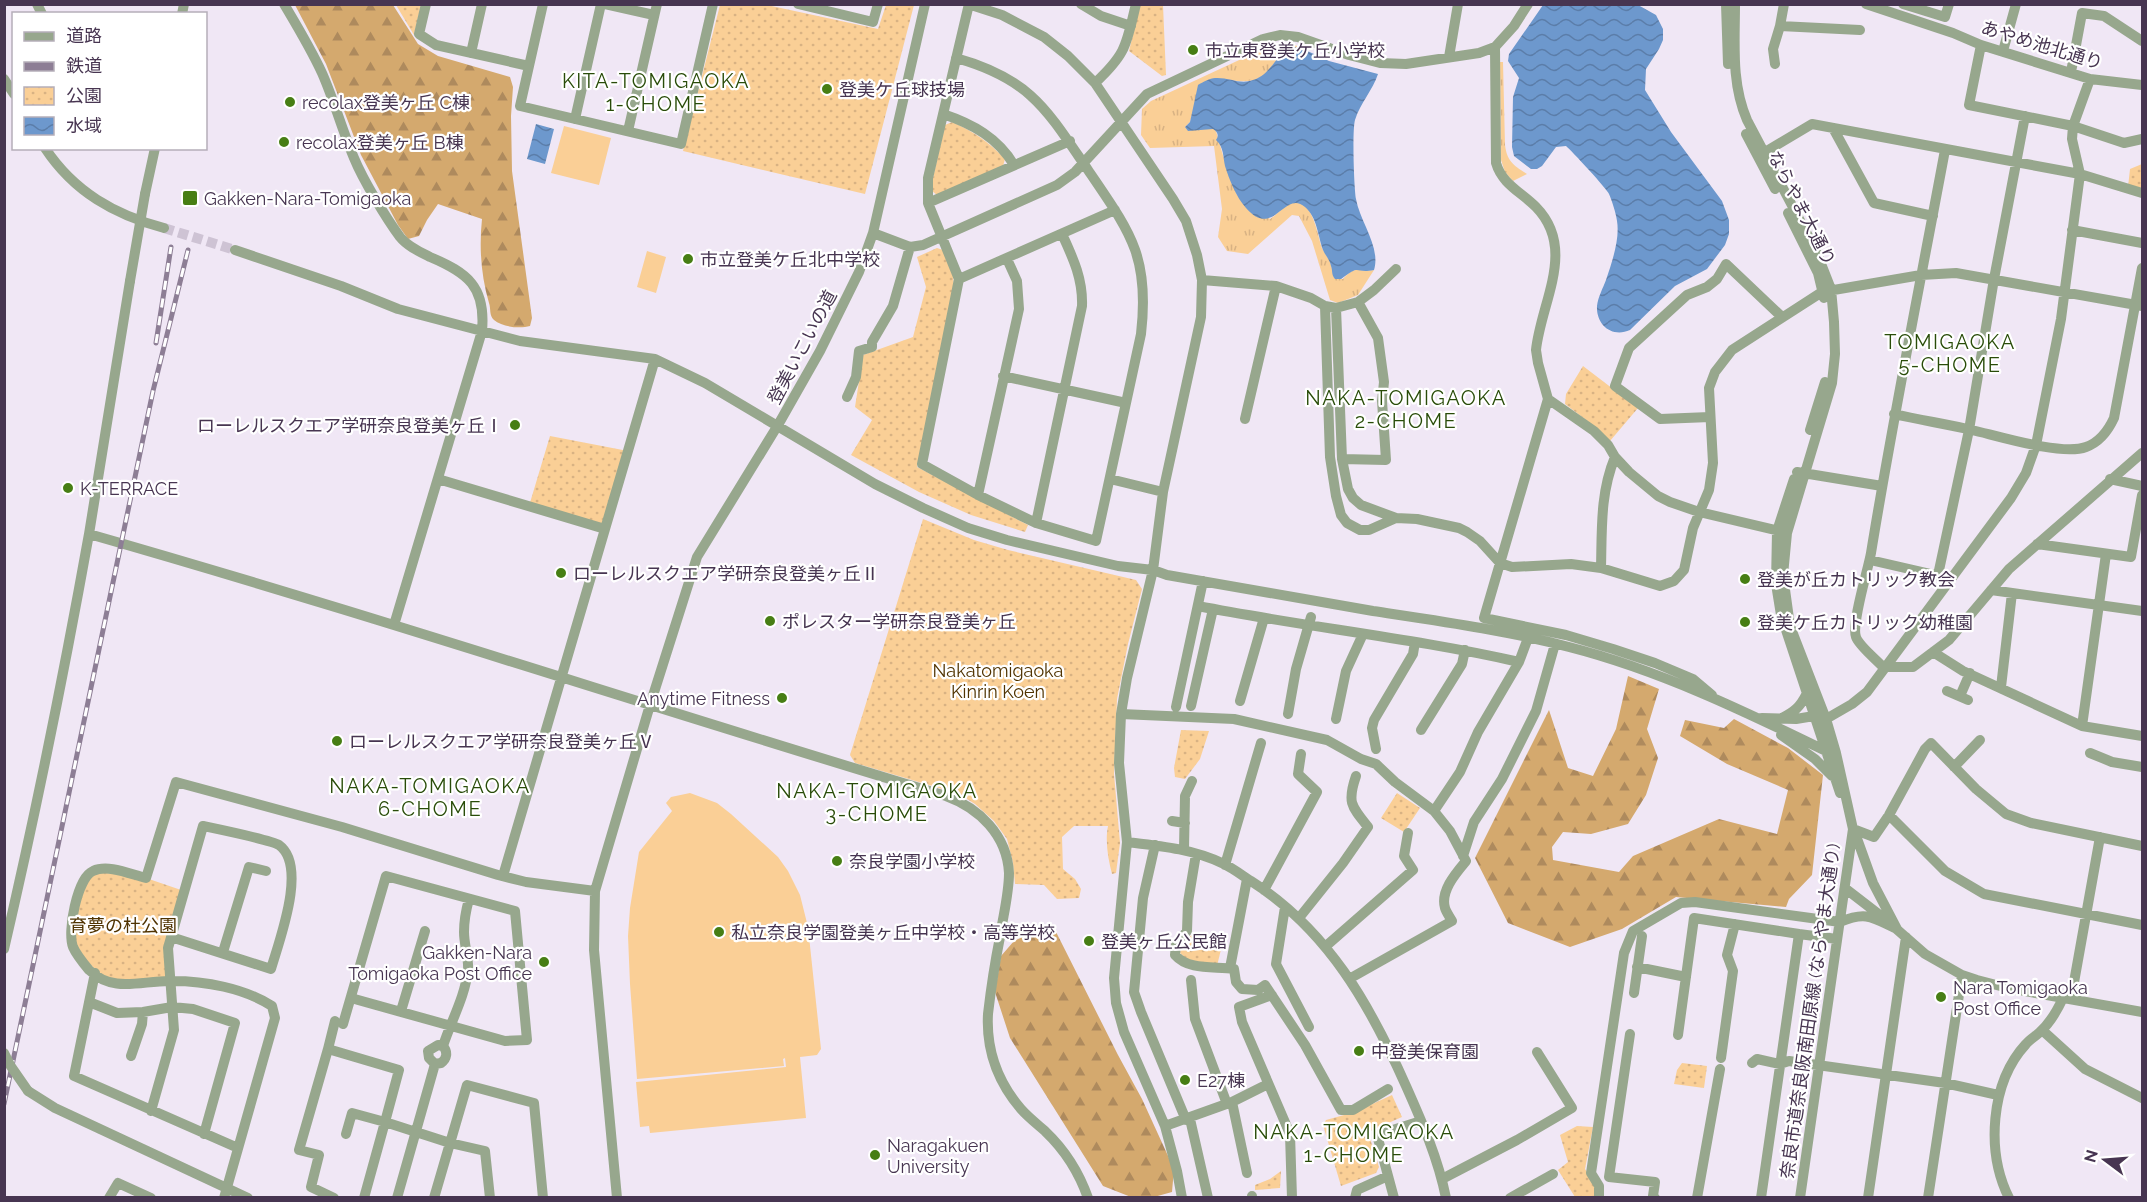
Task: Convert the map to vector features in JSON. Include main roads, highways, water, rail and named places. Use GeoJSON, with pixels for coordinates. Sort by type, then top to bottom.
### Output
{"type":"FeatureCollection","features":[{"type":"Feature","properties":{"kind":"water"},"geometry":{"type":"Polygon","coordinates":[[[1543,5],[1638,5],[1656,15],[1663,29],[1663,40],[1646,69],[1645,90],[1671,132],[1722,201],[1729,220],[1729,234],[1725,245],[1707,269],[1675,286],[1630,330],[1623,332],[1606,328],[1597,313],[1598,299],[1611,266],[1618,228],[1609,194],[1566,146],[1556,147],[1542,166],[1537,169],[1531,169],[1514,156],[1512,147],[1513,97],[1519,78],[1508,61],[1509,54],[1543,5]]]}},
{"type":"Feature","properties":{"kind":"water"},"geometry":{"type":"Polygon","coordinates":[[[1291,47],[1301,48],[1329,61],[1378,74],[1357,114],[1354,135],[1356,199],[1375,252],[1374,270],[1355,270],[1341,279],[1335,279],[1330,262],[1323,250],[1315,221],[1309,211],[1298,203],[1291,204],[1271,217],[1264,219],[1256,216],[1242,204],[1233,188],[1222,149],[1216,140],[1218,136],[1216,131],[1213,129],[1188,131],[1185,127],[1190,122],[1198,85],[1213,78],[1244,82],[1253,80],[1264,74],[1291,47]]]}},
{"type":"Feature","properties":{"kind":"water"},"geometry":{"type":"Polygon","coordinates":[[[536,124],[554,129],[545,164],[527,159],[536,124]]]}},
{"type":"Feature","properties":{"kind":"tunnel"},"geometry":{"type":"LineString","coordinates":[[164,228],[235,250]]}},
{"type":"Feature","properties":{"kind":"railway"},"geometry":{"type":"LineString","coordinates":[[156,343],[171,247]]}},
{"type":"Feature","properties":{"kind":"railway"},"geometry":{"type":"LineString","coordinates":[[4,1104],[153,391],[188,250]]}},
{"type":"Feature","properties":{"kind":"place","name":"市立東登美ケ丘小学校"},"geometry":{"type":"Point","coordinates":[1193,50]}},
{"type":"Feature","properties":{"kind":"place","name":"登美ケ丘球技場"},"geometry":{"type":"Point","coordinates":[827,89]}},
{"type":"Feature","properties":{"kind":"place","name":"recolax登美ヶ丘 C棟"},"geometry":{"type":"Point","coordinates":[290,102]}},
{"type":"Feature","properties":{"kind":"place","name":"recolax登美ヶ丘 B棟"},"geometry":{"type":"Point","coordinates":[284,142]}},
{"type":"Feature","properties":{"kind":"place","name":"Gakken-Nara-Tomigaoka"},"geometry":{"type":"Point","coordinates":[190,198]}},
{"type":"Feature","properties":{"kind":"place","name":"市立登美ケ丘北中学校"},"geometry":{"type":"Point","coordinates":[688,259]}},
{"type":"Feature","properties":{"kind":"place","name":"ローレルスクエア学研奈良登美ヶ丘Ⅰ"},"geometry":{"type":"Point","coordinates":[515,425]}},
{"type":"Feature","properties":{"kind":"place","name":"K-TERRACE"},"geometry":{"type":"Point","coordinates":[68,488]}},
{"type":"Feature","properties":{"kind":"place","name":"ローレルスクエア学研奈良登美ヶ丘Ⅱ"},"geometry":{"type":"Point","coordinates":[561,573]}},
{"type":"Feature","properties":{"kind":"place","name":"登美が丘カトリック教会"},"geometry":{"type":"Point","coordinates":[1745,579]}},
{"type":"Feature","properties":{"kind":"place","name":"ポレスター学研奈良登美ヶ丘"},"geometry":{"type":"Point","coordinates":[770,621]}},
{"type":"Feature","properties":{"kind":"place","name":"登美ケ丘カトリック幼稚園"},"geometry":{"type":"Point","coordinates":[1745,622]}},
{"type":"Feature","properties":{"kind":"place","name":"Anytime Fitness"},"geometry":{"type":"Point","coordinates":[782,698]}},
{"type":"Feature","properties":{"kind":"place","name":"ローレルスクエア学研奈良登美ヶ丘Ⅴ"},"geometry":{"type":"Point","coordinates":[337,741]}},
{"type":"Feature","properties":{"kind":"place","name":"奈良学園小学校"},"geometry":{"type":"Point","coordinates":[837,861]}},
{"type":"Feature","properties":{"kind":"place","name":"私立奈良学園登美ヶ丘中学校・高等学校"},"geometry":{"type":"Point","coordinates":[719,932]}},
{"type":"Feature","properties":{"kind":"place","name":"登美ヶ丘公民館"},"geometry":{"type":"Point","coordinates":[1089,941]}},
{"type":"Feature","properties":{"kind":"place","name":"Gakken-Nara Tomigaoka Post Office"},"geometry":{"type":"Point","coordinates":[544,962]}},
{"type":"Feature","properties":{"kind":"place","name":"Nara Tomigaoka Post Office"},"geometry":{"type":"Point","coordinates":[1941,997]}},
{"type":"Feature","properties":{"kind":"place","name":"中登美保育園"},"geometry":{"type":"Point","coordinates":[1359,1051]}},
{"type":"Feature","properties":{"kind":"place","name":"E27棟"},"geometry":{"type":"Point","coordinates":[1185,1080]}},
{"type":"Feature","properties":{"kind":"place","name":"Naragakuen University"},"geometry":{"type":"Point","coordinates":[875,1155]}},
{"type":"Feature","properties":{"kind":"district","name":"KITA-TOMIGAOKA 1-CHOME"},"geometry":{"type":"Point","coordinates":[656,92]}},
{"type":"Feature","properties":{"kind":"district","name":"TOMIGAOKA 5-CHOME"},"geometry":{"type":"Point","coordinates":[1950,354]}},
{"type":"Feature","properties":{"kind":"district","name":"NAKA-TOMIGAOKA 2-CHOME"},"geometry":{"type":"Point","coordinates":[1406,410]}},
{"type":"Feature","properties":{"kind":"district","name":"NAKA-TOMIGAOKA 6-CHOME"},"geometry":{"type":"Point","coordinates":[430,798]}},
{"type":"Feature","properties":{"kind":"district","name":"NAKA-TOMIGAOKA 3-CHOME"},"geometry":{"type":"Point","coordinates":[877,802]}},
{"type":"Feature","properties":{"kind":"district","name":"NAKA-TOMIGAOKA 1-CHOME"},"geometry":{"type":"Point","coordinates":[1354,1144]}},
{"type":"Feature","properties":{"kind":"park label","name":"Nakatomigaoka Kinrin Koen"},"geometry":{"type":"Point","coordinates":[998,680]}},
{"type":"Feature","properties":{"kind":"park label","name":"育夢の杜公園"},"geometry":{"type":"Point","coordinates":[123,925]}}]}
